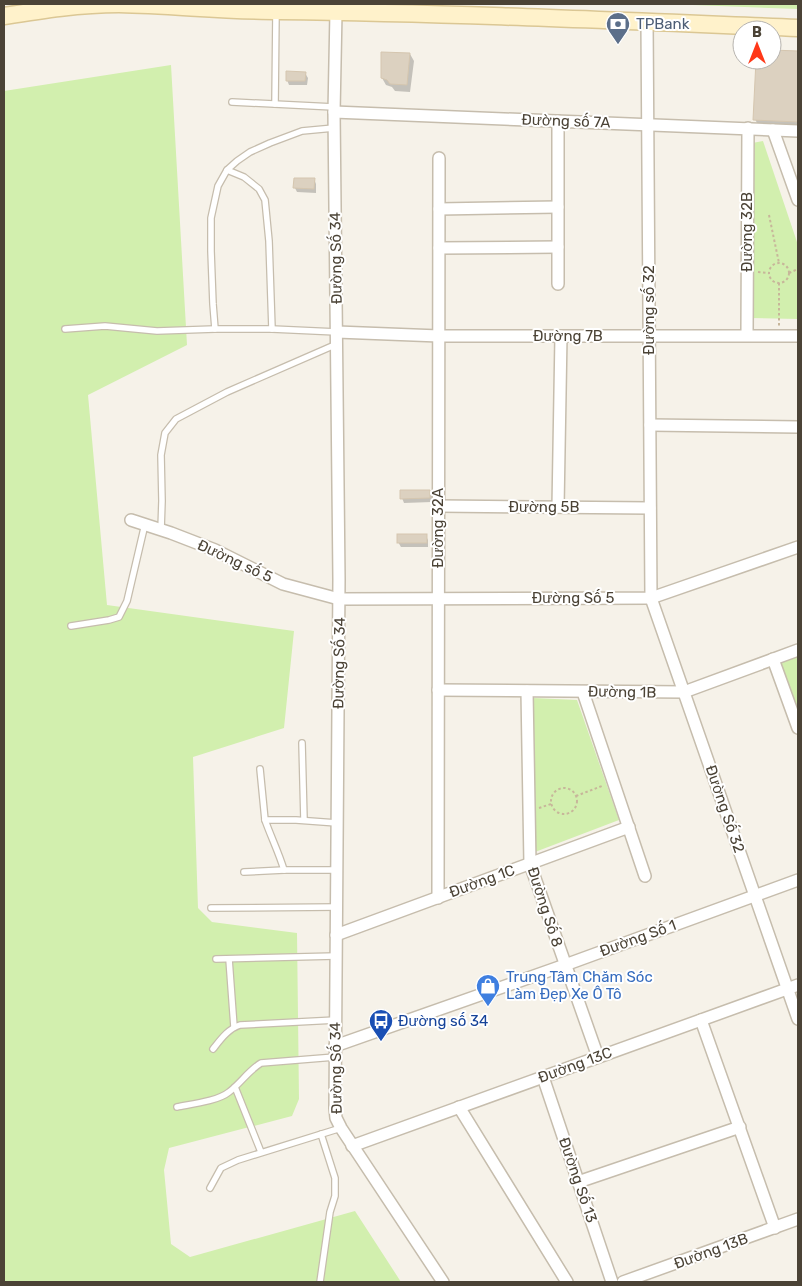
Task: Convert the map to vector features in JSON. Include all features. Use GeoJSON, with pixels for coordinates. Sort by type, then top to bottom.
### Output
{"type":"FeatureCollection","features":[{"type":"Feature","properties":{"kind":"main road"},"geometry":{"type":"LineString","coordinates":[[4,16],[50,8],[119,4],[798,28]]}},
{"type":"Feature","properties":{"kind":"main road"},"geometry":{"type":"LineString","coordinates":[[491,16],[505,10],[510,4]]}},
{"type":"Feature","properties":{"kind":"main road"},"geometry":{"type":"LineString","coordinates":[[538,4],[543,12],[552,18]]}},
{"type":"Feature","properties":{"kind":"street","name":"Đường Số 34"},"geometry":{"type":"LineString","coordinates":[[336,12],[334,128],[339,599],[335,1113],[341,1128],[352,1146],[442,1282]]}},
{"type":"Feature","properties":{"kind":"street","name":"Đường số 32"},"geometry":{"type":"LineString","coordinates":[[647,22],[651,598]]}},
{"type":"Feature","properties":{"kind":"street","name":"Đường số 7A"},"geometry":{"type":"LineString","coordinates":[[334,110],[798,131]]}},
{"type":"Feature","properties":{"kind":"street"},"geometry":{"type":"LineString","coordinates":[[558,121],[558,284]]}},
{"type":"Feature","properties":{"kind":"street","name":"Đường 32B"},"geometry":{"type":"LineString","coordinates":[[747,335],[748,128]]}},
{"type":"Feature","properties":{"kind":"street"},"geometry":{"type":"LineString","coordinates":[[773,130],[798,200]]}},
{"type":"Feature","properties":{"kind":"street","name":"Đường 32A"},"geometry":{"type":"LineString","coordinates":[[438,898],[439,158]]}},
{"type":"Feature","properties":{"kind":"street"},"geometry":{"type":"LineString","coordinates":[[439,209],[558,207]]}},
{"type":"Feature","properties":{"kind":"street"},"geometry":{"type":"LineString","coordinates":[[439,248],[558,247]]}},
{"type":"Feature","properties":{"kind":"street","name":"Đường 7B"},"geometry":{"type":"LineString","coordinates":[[337,332],[439,336],[798,336]]}},
{"type":"Feature","properties":{"kind":"street"},"geometry":{"type":"LineString","coordinates":[[558,507],[561,336]]}},
{"type":"Feature","properties":{"kind":"street"},"geometry":{"type":"LineString","coordinates":[[650,424],[798,427]]}},
{"type":"Feature","properties":{"kind":"street","name":"Đường 5B"},"geometry":{"type":"LineString","coordinates":[[438,506],[650,508]]}},
{"type":"Feature","properties":{"kind":"street","name":"Đường số 5"},"geometry":{"type":"LineString","coordinates":[[131,520],[215,550],[283,584],[339,599]]}},
{"type":"Feature","properties":{"kind":"street","name":"Đường Số 5"},"geometry":{"type":"LineString","coordinates":[[339,599],[651,598],[798,547]]}},
{"type":"Feature","properties":{"kind":"street","name":"Đường Số 32"},"geometry":{"type":"LineString","coordinates":[[651,598],[755,895],[793,987],[798,1019]]}},
{"type":"Feature","properties":{"kind":"street","name":"Đường 1B"},"geometry":{"type":"LineString","coordinates":[[438,690],[684,692],[798,650]]}},
{"type":"Feature","properties":{"kind":"street"},"geometry":{"type":"LineString","coordinates":[[773,659],[798,728]]}},
{"type":"Feature","properties":{"kind":"street","name":"Đường Số 8"},"geometry":{"type":"LineString","coordinates":[[527,691],[530,864],[598,1057]]}},
{"type":"Feature","properties":{"kind":"street"},"geometry":{"type":"LineString","coordinates":[[583,692],[645,876]]}},
{"type":"Feature","properties":{"kind":"street","name":"Đường 1C"},"geometry":{"type":"LineString","coordinates":[[336,935],[628,827]]}},
{"type":"Feature","properties":{"kind":"street","name":"Đường Số 1"},"geometry":{"type":"LineString","coordinates":[[335,1051],[798,880]]}},
{"type":"Feature","properties":{"kind":"street","name":"Đường 13C"},"geometry":{"type":"LineString","coordinates":[[352,1146],[793,987]]}},
{"type":"Feature","properties":{"kind":"street"},"geometry":{"type":"LineString","coordinates":[[701,1020],[775,1228]]}},
{"type":"Feature","properties":{"kind":"street","name":"Đường Số 13"},"geometry":{"type":"LineString","coordinates":[[543,1077],[612,1282]]}},
{"type":"Feature","properties":{"kind":"street"},"geometry":{"type":"LineString","coordinates":[[459,1107],[567,1282]]}},
{"type":"Feature","properties":{"kind":"street"},"geometry":{"type":"LineString","coordinates":[[578,1182],[740,1127]]}},
{"type":"Feature","properties":{"kind":"street","name":"Đường 13B"},"geometry":{"type":"LineString","coordinates":[[623,1282],[798,1220]]}},
{"type":"Feature","properties":{"kind":"lane"},"geometry":{"type":"LineString","coordinates":[[275,104],[276,11]]}},
{"type":"Feature","properties":{"kind":"lane"},"geometry":{"type":"LineString","coordinates":[[232,102],[334,110]]}},
{"type":"Feature","properties":{"kind":"lane"},"geometry":{"type":"LineString","coordinates":[[216,329],[212,283],[211,218],[218,186],[227,170],[237,160],[270,143],[302,131],[334,128]]}},
{"type":"Feature","properties":{"kind":"lane"},"geometry":{"type":"LineString","coordinates":[[227,170],[244,177],[259,189],[265,200],[269,240],[272,329]]}},
{"type":"Feature","properties":{"kind":"lane"},"geometry":{"type":"LineString","coordinates":[[65,329],[105,326],[157,331],[272,329],[337,332]]}},
{"type":"Feature","properties":{"kind":"lane"},"geometry":{"type":"LineString","coordinates":[[161,530],[161,455],[165,433],[176,420],[227,392],[337,344]]}},
{"type":"Feature","properties":{"kind":"lane"},"geometry":{"type":"LineString","coordinates":[[72,626],[119,617],[127,601],[145,524]]}},
{"type":"Feature","properties":{"kind":"lane"},"geometry":{"type":"LineString","coordinates":[[302,743],[304,820]]}},
{"type":"Feature","properties":{"kind":"lane"},"geometry":{"type":"LineString","coordinates":[[260,769],[265,820],[274,846],[280,855],[284,870]]}},
{"type":"Feature","properties":{"kind":"lane"},"geometry":{"type":"LineString","coordinates":[[265,820],[304,820],[337,823]]}},
{"type":"Feature","properties":{"kind":"lane"},"geometry":{"type":"LineString","coordinates":[[244,872],[337,870]]}},
{"type":"Feature","properties":{"kind":"lane"},"geometry":{"type":"LineString","coordinates":[[211,908],[337,907]]}},
{"type":"Feature","properties":{"kind":"lane"},"geometry":{"type":"LineString","coordinates":[[216,959],[336,956]]}},
{"type":"Feature","properties":{"kind":"lane"},"geometry":{"type":"LineString","coordinates":[[229,959],[234,1027]]}},
{"type":"Feature","properties":{"kind":"lane"},"geometry":{"type":"LineString","coordinates":[[213,1049],[226,1034],[234,1027],[240,1025],[336,1020]]}},
{"type":"Feature","properties":{"kind":"lane"},"geometry":{"type":"LineString","coordinates":[[177,1107],[224,1096],[261,1063],[335,1051]]}},
{"type":"Feature","properties":{"kind":"lane"},"geometry":{"type":"LineString","coordinates":[[234,1087],[261,1152]]}},
{"type":"Feature","properties":{"kind":"lane"},"geometry":{"type":"LineString","coordinates":[[210,1188],[221,1168],[238,1160],[341,1128]]}},
{"type":"Feature","properties":{"kind":"lane"},"geometry":{"type":"LineString","coordinates":[[320,1282],[330,1212],[335,1196],[335,1178],[322,1134]]}},
{"type":"Feature","properties":{"kind":"path"},"geometry":{"type":"LineString","coordinates":[[769,216],[778,262]]}},
{"type":"Feature","properties":{"kind":"path"},"geometry":{"type":"LineString","coordinates":[[778,262],[787,267],[789,273],[787,279],[782,283],[778,283],[772,281],[769,271],[772,265],[778,262]]}},
{"type":"Feature","properties":{"kind":"path"},"geometry":{"type":"LineString","coordinates":[[789,273],[798,269]]}},
{"type":"Feature","properties":{"kind":"path"},"geometry":{"type":"LineString","coordinates":[[778,283],[779,336]]}},
{"type":"Feature","properties":{"kind":"path"},"geometry":{"type":"LineString","coordinates":[[576,796],[614,782]]}},
{"type":"Feature","properties":{"kind":"path"},"geometry":{"type":"LineString","coordinates":[[566,788],[574,792],[576,796],[577,805],[571,812],[559,813],[551,804],[552,795],[558,789],[566,788]]}},
{"type":"Feature","properties":{"kind":"green space"},"geometry":{"type":"Polygon","coordinates":[[[667,4],[798,4],[798,9],[667,4]]]}},
{"type":"Feature","properties":{"kind":"green space"},"geometry":{"type":"Polygon","coordinates":[[[171,65],[187,345],[88,395],[107,605],[294,631],[284,728],[193,757],[198,908],[212,922],[297,933],[299,1099],[292,1116],[169,1148],[164,1170],[171,1244],[190,1257],[355,1211],[401,1282],[4,1282],[4,91],[171,65]]]}},
{"type":"Feature","properties":{"kind":"green space"},"geometry":{"type":"Polygon","coordinates":[[[763,141],[798,245],[798,319],[751,318],[747,144],[763,141]]]}},
{"type":"Feature","properties":{"kind":"green space"},"geometry":{"type":"Polygon","coordinates":[[[798,656],[798,711],[781,662],[798,656]]]}},
{"type":"Feature","properties":{"kind":"green space"},"geometry":{"type":"Polygon","coordinates":[[[533,698],[577,700],[619,820],[535,852],[533,698]]]}},
{"type":"Feature","properties":{"kind":"building"},"geometry":{"type":"Polygon","coordinates":[[[782,50],[798,51],[798,122],[753,120],[756,70],[782,70],[782,50]]]}},
{"type":"Feature","properties":{"kind":"building"},"geometry":{"type":"Polygon","coordinates":[[[381,52],[410,53],[407,85],[390,84],[387,80],[381,78],[381,52]]]}},
{"type":"Feature","properties":{"kind":"building"},"geometry":{"type":"Polygon","coordinates":[[[286,71],[306,72],[305,81],[286,81],[286,71]]]}},
{"type":"Feature","properties":{"kind":"building"},"geometry":{"type":"Polygon","coordinates":[[[294,178],[315,178],[314,189],[293,188],[294,178]]]}},
{"type":"Feature","properties":{"kind":"building"},"geometry":{"type":"Polygon","coordinates":[[[400,490],[430,490],[430,498],[400,499],[400,490]]]}},
{"type":"Feature","properties":{"kind":"building"},"geometry":{"type":"Polygon","coordinates":[[[397,534],[427,534],[427,543],[397,543],[397,534]]]}},
{"type":"Feature","properties":{"kind":"place","name":"TPBank"},"geometry":{"type":"Point","coordinates":[618,45]}},
{"type":"Feature","properties":{"kind":"place","name":"Trung Tâm Chăm Sóc Làm Đẹp Xe Ô Tô"},"geometry":{"type":"Point","coordinates":[488,1007]}},
{"type":"Feature","properties":{"kind":"place","name":"Đường số 34"},"geometry":{"type":"Point","coordinates":[381,1042]}}]}
